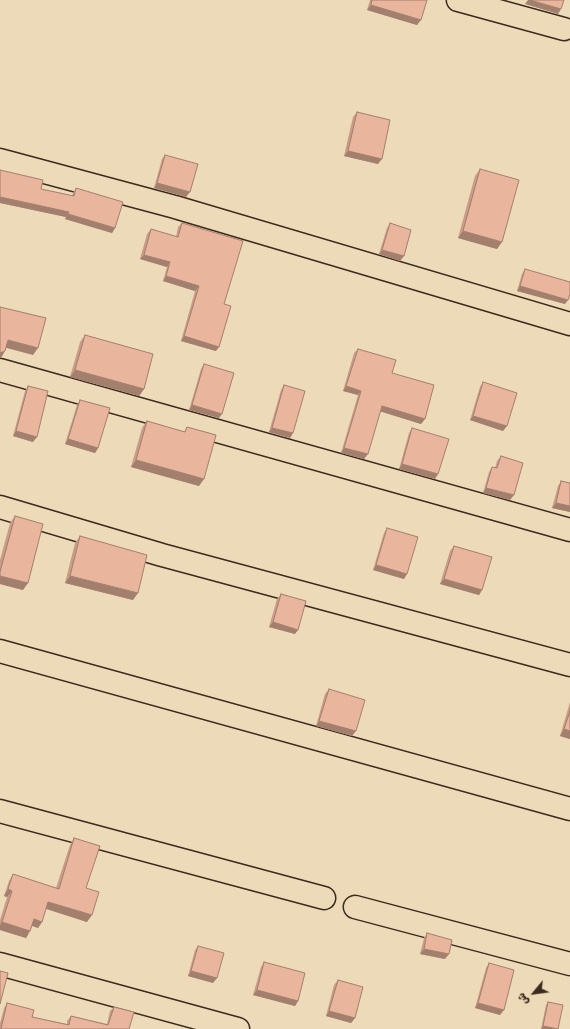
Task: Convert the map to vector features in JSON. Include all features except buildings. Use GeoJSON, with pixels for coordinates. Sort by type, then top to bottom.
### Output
{"type":"FeatureCollection","features":[{"type":"Feature","properties":{"kind":"street"},"geometry":{"type":"LineString","coordinates":[[458,0],[564,29]]}},
{"type":"Feature","properties":{"kind":"street"},"geometry":{"type":"LineString","coordinates":[[0,160],[176,207],[570,324]]}},
{"type":"Feature","properties":{"kind":"street"},"geometry":{"type":"LineString","coordinates":[[0,370],[570,530]]}},
{"type":"Feature","properties":{"kind":"street"},"geometry":{"type":"LineString","coordinates":[[0,508],[162,555],[570,665]]}},
{"type":"Feature","properties":{"kind":"street"},"geometry":{"type":"LineString","coordinates":[[0,651],[570,809]]}},
{"type":"Feature","properties":{"kind":"street"},"geometry":{"type":"LineString","coordinates":[[0,811],[324,898]]}},
{"type":"Feature","properties":{"kind":"street"},"geometry":{"type":"LineString","coordinates":[[355,907],[570,964]]}},
{"type":"Feature","properties":{"kind":"street"},"geometry":{"type":"LineString","coordinates":[[0,964],[238,1029]]}}]}
